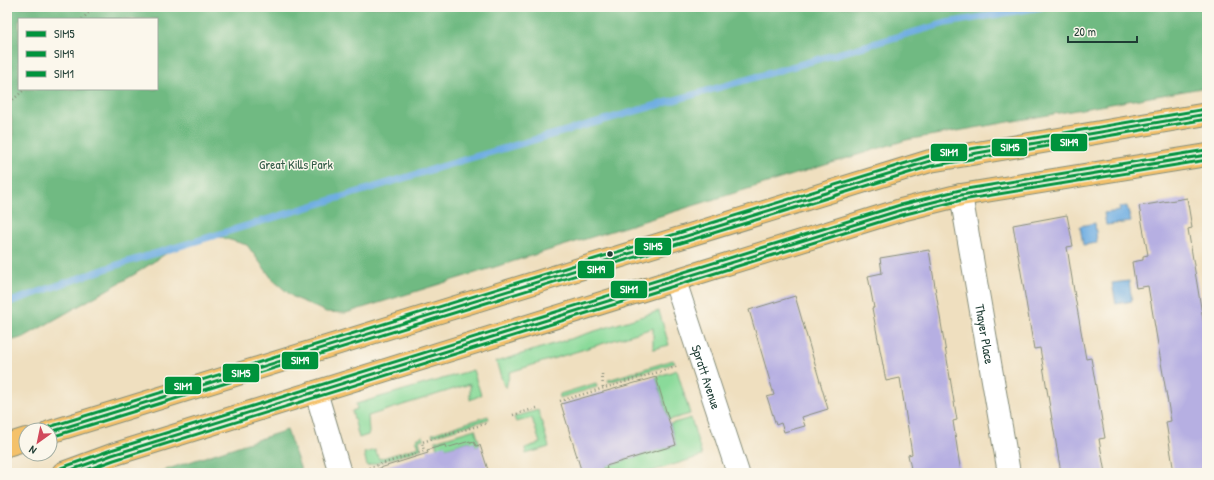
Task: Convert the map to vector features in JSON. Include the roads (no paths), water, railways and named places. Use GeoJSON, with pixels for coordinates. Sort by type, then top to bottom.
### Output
{"type":"FeatureCollection","features":[{"type":"Feature","properties":{"kind":"main road"},"geometry":{"type":"LineString","coordinates":[[58,430],[930,161],[1207,114]]}},
{"type":"Feature","properties":{"kind":"main road"},"geometry":{"type":"LineString","coordinates":[[63,473],[120,452],[901,210],[961,195],[1207,155]]}},
{"type":"Feature","properties":{"kind":"main road"},"geometry":{"type":"LineString","coordinates":[[7,445],[18,442]]}},
{"type":"Feature","properties":{"kind":"street","name":"Thayer Place"},"geometry":{"type":"LineString","coordinates":[[961,195],[1009,473]]}},
{"type":"Feature","properties":{"kind":"street","name":"Spratt Avenue"},"geometry":{"type":"LineString","coordinates":[[675,280],[738,473]]}},
{"type":"Feature","properties":{"kind":"street"},"geometry":{"type":"LineString","coordinates":[[316,392],[340,473]]}},
{"type":"Feature","properties":{"kind":"water"},"geometry":{"type":"Polygon","coordinates":[[[1127,206],[1131,222],[1106,225],[1104,213],[1120,211],[1119,207],[1127,206]]]}},
{"type":"Feature","properties":{"kind":"water"},"geometry":{"type":"Polygon","coordinates":[[[1095,223],[1097,243],[1083,245],[1080,226],[1095,223]]]}},
{"type":"Feature","properties":{"kind":"water"},"geometry":{"type":"Polygon","coordinates":[[[1129,281],[1132,301],[1116,304],[1112,283],[1129,281]]]}},
{"type":"Feature","properties":{"kind":"waterway"},"geometry":{"type":"LineString","coordinates":[[7,303],[117,265],[467,159],[946,23],[1041,7]]}},
{"type":"Feature","properties":{"kind":"park label","name":"Great Kills Park"},"geometry":{"type":"Point","coordinates":[296,164]}}]}
